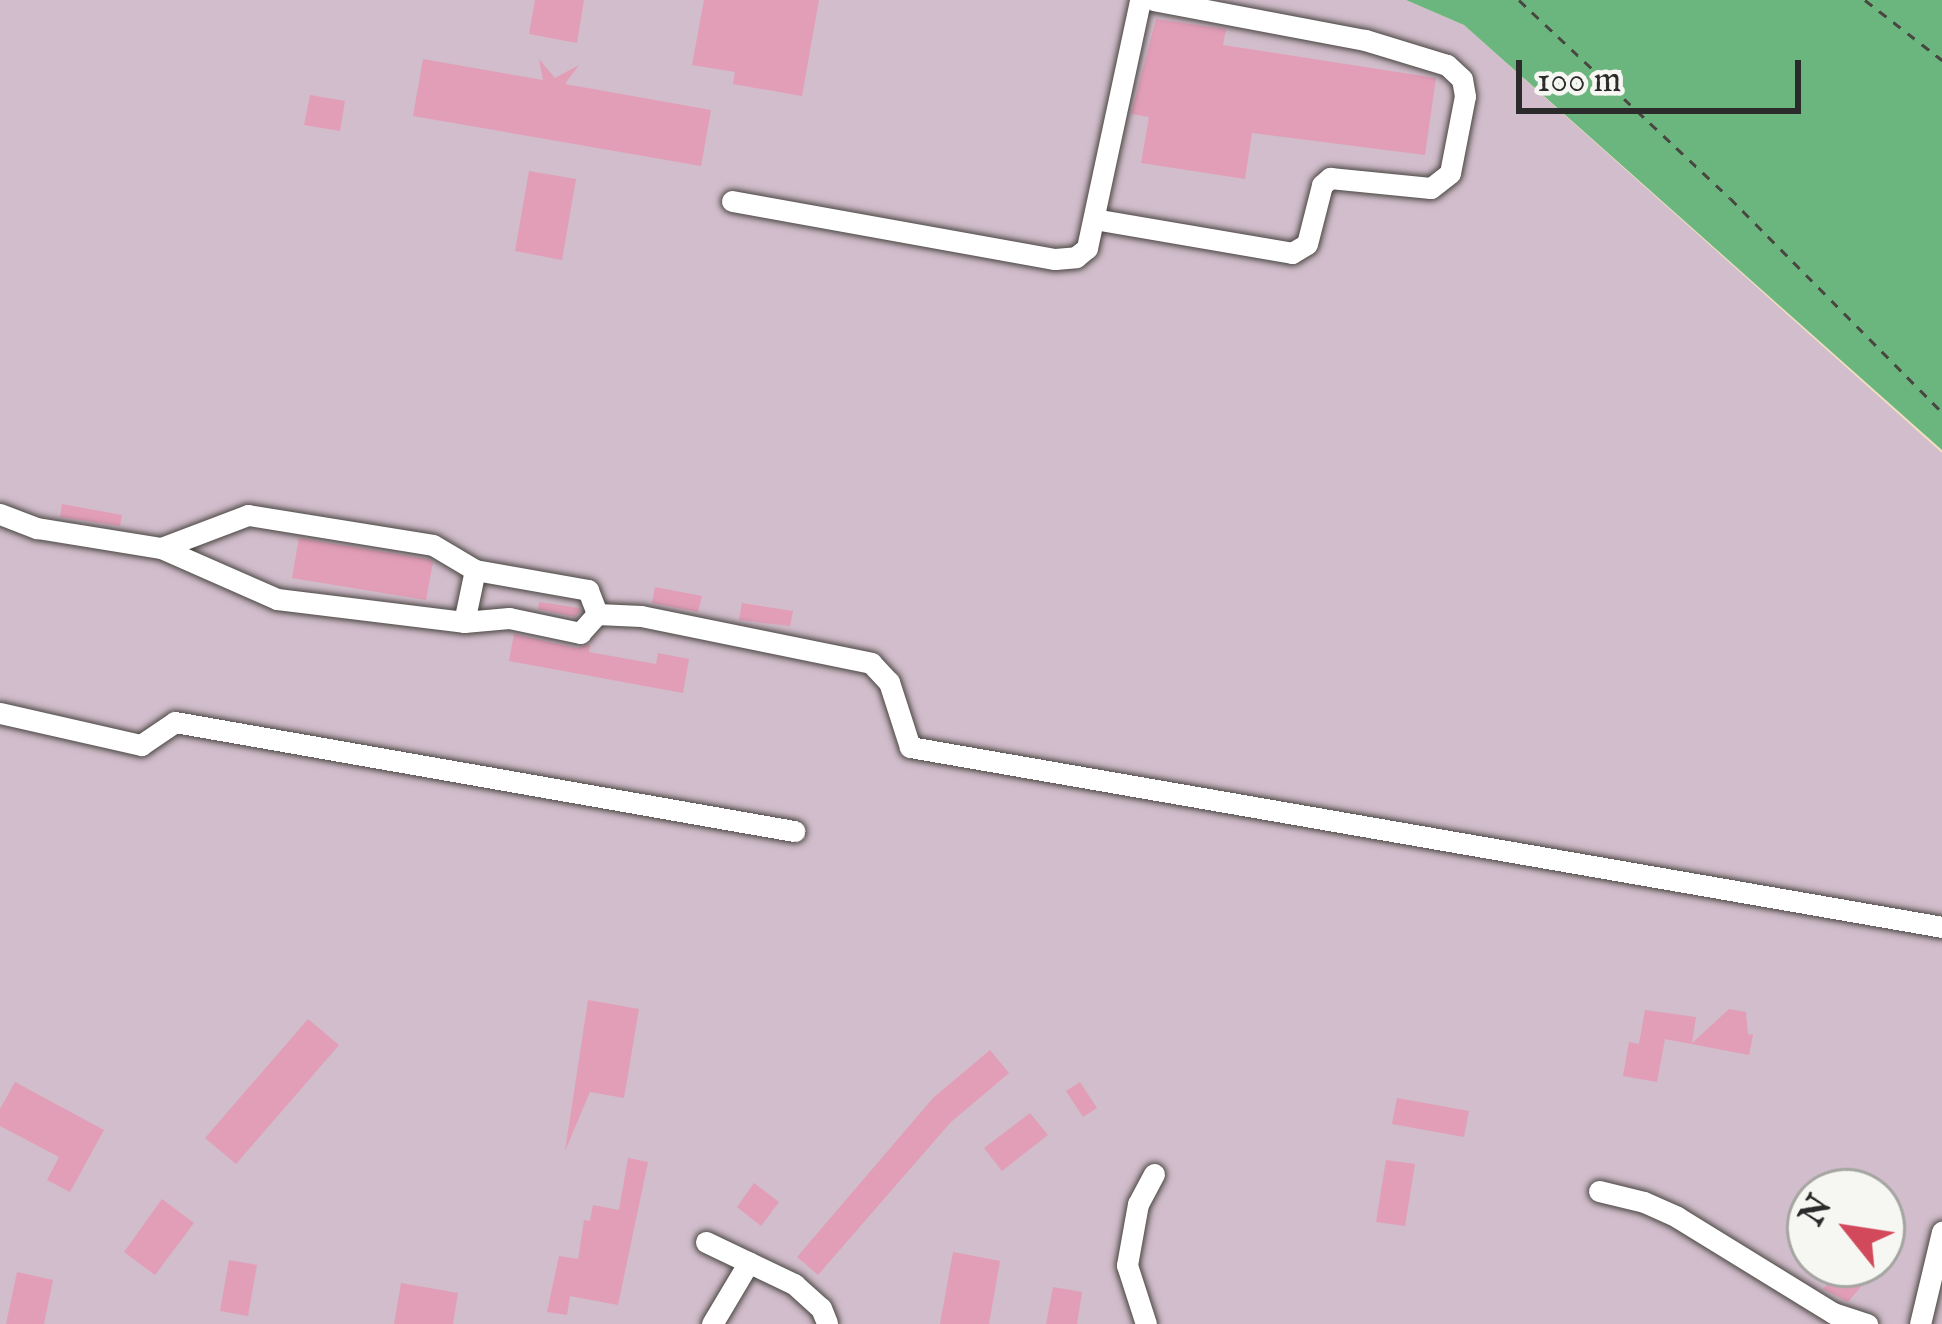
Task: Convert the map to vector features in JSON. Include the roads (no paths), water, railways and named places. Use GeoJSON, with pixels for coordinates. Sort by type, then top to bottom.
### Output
{"type":"FeatureCollection","features":[{"type":"Feature","properties":{"kind":"lane"},"geometry":{"type":"LineString","coordinates":[[732,201],[1055,259],[1082,254],[1094,219],[1140,0]]}},
{"type":"Feature","properties":{"kind":"lane"},"geometry":{"type":"LineString","coordinates":[[1094,219],[1292,253],[1307,244],[1322,185],[1330,178],[1431,188],[1450,173],[1465,96],[1462,79],[1447,65],[1365,40],[1154,0]]}},
{"type":"Feature","properties":{"kind":"lane"},"geometry":{"type":"LineString","coordinates":[[0,514],[38,527],[161,548],[278,599],[464,622],[508,618],[580,633],[597,614]]}},
{"type":"Feature","properties":{"kind":"lane"},"geometry":{"type":"LineString","coordinates":[[161,548],[248,515],[433,545],[475,570],[588,590],[597,614]]}},
{"type":"Feature","properties":{"kind":"lane"},"geometry":{"type":"LineString","coordinates":[[464,622],[475,570]]}},
{"type":"Feature","properties":{"kind":"lane"},"geometry":{"type":"LineString","coordinates":[[597,614],[641,616],[871,663],[890,682],[910,747],[1942,927]]}},
{"type":"Feature","properties":{"kind":"lane"},"geometry":{"type":"LineString","coordinates":[[0,713],[142,745],[175,722],[794,831]]}},
{"type":"Feature","properties":{"kind":"lane"},"geometry":{"type":"LineString","coordinates":[[1146,1324],[1127,1265],[1138,1204],[1154,1174]]}},
{"type":"Feature","properties":{"kind":"lane"},"geometry":{"type":"LineString","coordinates":[[1599,1191],[1644,1202],[1677,1217],[1833,1312],[1867,1324]]}},
{"type":"Feature","properties":{"kind":"lane"},"geometry":{"type":"LineString","coordinates":[[1921,1324],[1942,1232]]}},
{"type":"Feature","properties":{"kind":"lane"},"geometry":{"type":"LineString","coordinates":[[706,1242],[794,1284],[830,1317]]}},
{"type":"Feature","properties":{"kind":"lane"},"geometry":{"type":"LineString","coordinates":[[712,1324],[748,1262]]}}]}
